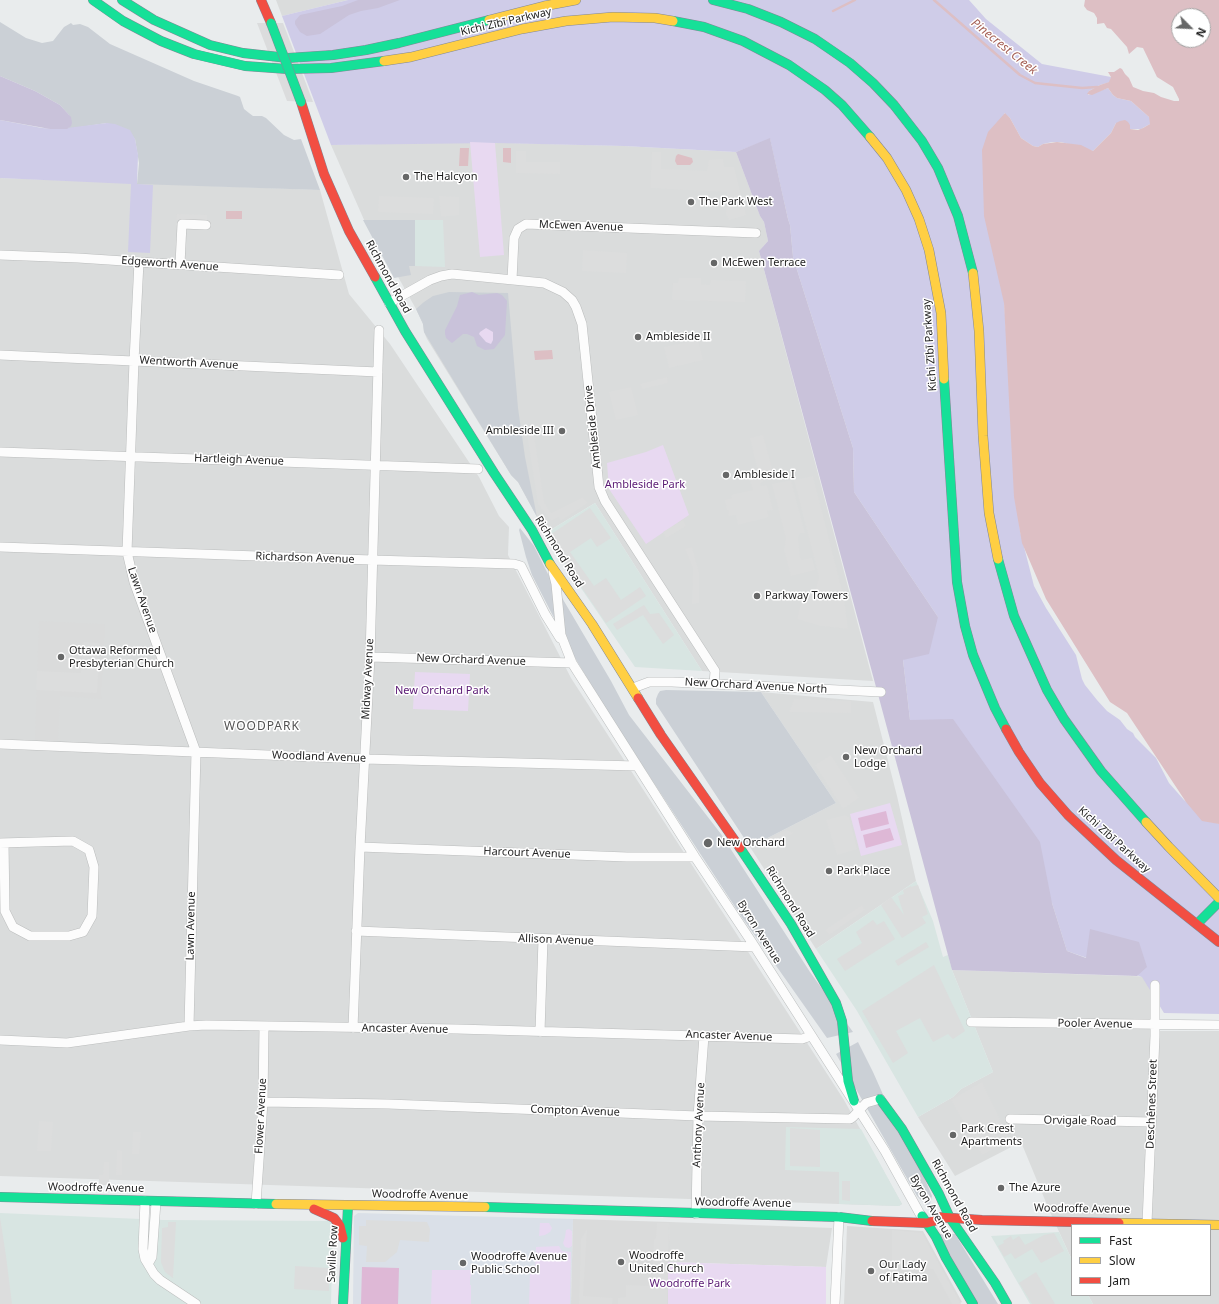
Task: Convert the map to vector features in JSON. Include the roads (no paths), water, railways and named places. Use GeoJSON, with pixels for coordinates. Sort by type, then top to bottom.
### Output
{"type":"FeatureCollection","features":[{"type":"Feature","properties":{"kind":"main road","name":"Kichi Zībī Parkway"},"geometry":{"type":"LineString","coordinates":[[93,0],[123,21],[161,41],[194,54],[245,66],[287,69],[331,68],[375,63],[550,23],[598,18],[655,18],[704,27],[743,41],[790,65],[825,90],[842,105],[863,128],[887,158],[906,190],[919,219],[929,250],[941,314],[957,582],[965,626],[973,654],[992,703],[1019,752],[1040,783],[1068,815],[1116,860],[1197,924],[1207,928],[1219,942]]}},
{"type":"Feature","properties":{"kind":"main road","name":"Kichi Zībī Parkway"},"geometry":{"type":"LineString","coordinates":[[122,0],[166,26],[210,45],[243,53],[288,58],[333,55],[366,50],[544,6],[576,0]]}},
{"type":"Feature","properties":{"kind":"main road","name":"Richmond Road"},"geometry":{"type":"LineString","coordinates":[[262,0],[301,102],[324,174],[349,231],[411,342],[532,530],[550,563],[592,624],[661,735],[750,862],[791,924],[836,1003],[842,1020],[848,1081],[854,1101]]}},
{"type":"Feature","properties":{"kind":"main road"},"geometry":{"type":"LineString","coordinates":[[713,0],[739,6],[772,18],[803,32],[833,51],[861,72],[886,96],[915,131],[933,159],[958,216],[974,277],[979,331],[983,436],[988,505],[997,557],[1014,616],[1047,690],[1064,719],[1101,771],[1169,846],[1219,898]]}},
{"type":"Feature","properties":{"kind":"main road"},"geometry":{"type":"LineString","coordinates":[[1197,924],[1216,904],[1219,904]]}},
{"type":"Feature","properties":{"kind":"main road","name":"Richmond Road"},"geometry":{"type":"LineString","coordinates":[[880,1099],[902,1129],[939,1194],[948,1218],[995,1283],[1007,1304]]}},
{"type":"Feature","properties":{"kind":"main road","name":"Woodroffe Avenue"},"geometry":{"type":"LineString","coordinates":[[0,1197],[156,1202],[522,1208],[839,1217],[860,1220],[924,1217],[1183,1224]]}},
{"type":"Feature","properties":{"kind":"main road"},"geometry":{"type":"LineString","coordinates":[[301,1205],[325,1212],[334,1218],[340,1226],[346,1250]]}},
{"type":"Feature","properties":{"kind":"main road","name":"Saville Row"},"geometry":{"type":"LineString","coordinates":[[343,1304],[348,1206]]}},
{"type":"Feature","properties":{"kind":"main road","name":"Byron Avenue"},"geometry":{"type":"LineString","coordinates":[[924,1217],[974,1304]]}},
{"type":"Feature","properties":{"kind":"street"},"geometry":{"type":"LineString","coordinates":[[180,264],[182,224],[206,225]]}},
{"type":"Feature","properties":{"kind":"street","name":"McEwen Avenue"},"geometry":{"type":"LineString","coordinates":[[512,280],[514,238],[518,230],[526,224],[756,233]]}},
{"type":"Feature","properties":{"kind":"street","name":"Edgeworth Avenue"},"geometry":{"type":"LineString","coordinates":[[0,255],[180,264],[339,275]]}},
{"type":"Feature","properties":{"kind":"street","name":"Lawn Avenue"},"geometry":{"type":"LineString","coordinates":[[139,262],[130,457],[128,559],[134,582],[196,752],[189,1026]]}},
{"type":"Feature","properties":{"kind":"street"},"geometry":{"type":"LineString","coordinates":[[389,303],[425,282],[446,275],[462,275],[512,280]]}},
{"type":"Feature","properties":{"kind":"street","name":"Ambleside Drive"},"geometry":{"type":"LineString","coordinates":[[512,280],[538,282],[551,285],[567,296],[576,307],[582,324],[599,487],[605,501],[715,671],[714,684]]}},
{"type":"Feature","properties":{"kind":"street","name":"Midway Avenue"},"geometry":{"type":"LineString","coordinates":[[353,1028],[356,931],[370,657],[379,330]]}},
{"type":"Feature","properties":{"kind":"street","name":"Wentworth Avenue"},"geometry":{"type":"LineString","coordinates":[[0,355],[378,372]]}},
{"type":"Feature","properties":{"kind":"street","name":"Hartleigh Avenue"},"geometry":{"type":"LineString","coordinates":[[0,452],[478,469]]}},
{"type":"Feature","properties":{"kind":"street","name":"Richardson Avenue"},"geometry":{"type":"LineString","coordinates":[[0,547],[509,564],[521,566],[545,614],[564,645]]}},
{"type":"Feature","properties":{"kind":"street","name":"Byron Avenue"},"geometry":{"type":"LineString","coordinates":[[550,563],[556,584],[561,634],[572,663],[695,857],[854,1101],[924,1217]]}},
{"type":"Feature","properties":{"kind":"street","name":"New Orchard Avenue"},"geometry":{"type":"LineString","coordinates":[[370,657],[572,663]]}},
{"type":"Feature","properties":{"kind":"street","name":"New Orchard Avenue North"},"geometry":{"type":"LineString","coordinates":[[633,688],[648,682],[881,692]]}},
{"type":"Feature","properties":{"kind":"street","name":"Woodland Avenue"},"geometry":{"type":"LineString","coordinates":[[0,744],[364,759],[637,766]]}},
{"type":"Feature","properties":{"kind":"street"},"geometry":{"type":"LineString","coordinates":[[73,841],[89,850],[94,867],[92,916],[83,932],[69,936],[30,936],[12,927],[5,911],[2,843],[73,841]]}},
{"type":"Feature","properties":{"kind":"street","name":"Harcourt Avenue"},"geometry":{"type":"LineString","coordinates":[[360,847],[627,857],[695,857]]}},
{"type":"Feature","properties":{"kind":"street","name":"Allison Avenue"},"geometry":{"type":"LineString","coordinates":[[356,931],[755,947]]}},
{"type":"Feature","properties":{"kind":"street"},"geometry":{"type":"LineString","coordinates":[[540,1032],[542,939]]}},
{"type":"Feature","properties":{"kind":"street","name":"Deschênes Street"},"geometry":{"type":"LineString","coordinates":[[1147,1223],[1155,1024],[1155,985]]}},
{"type":"Feature","properties":{"kind":"street","name":"Pooler Avenue"},"geometry":{"type":"LineString","coordinates":[[971,1022],[1219,1025]]}},
{"type":"Feature","properties":{"kind":"street","name":"Ancaster Avenue"},"geometry":{"type":"LineString","coordinates":[[0,1040],[67,1043],[189,1026],[353,1028],[804,1039],[812,1036]]}},
{"type":"Feature","properties":{"kind":"street","name":"Flower Avenue"},"geometry":{"type":"LineString","coordinates":[[256,1204],[263,1102],[264,1027]]}},
{"type":"Feature","properties":{"kind":"street","name":"Anthony Avenue"},"geometry":{"type":"LineString","coordinates":[[696,1214],[698,1116],[704,1036]]}},
{"type":"Feature","properties":{"kind":"street","name":"Compton Avenue"},"geometry":{"type":"LineString","coordinates":[[263,1102],[388,1104],[698,1116],[850,1119],[854,1117],[866,1103],[880,1099]]}},
{"type":"Feature","properties":{"kind":"street","name":"Orvigale Road"},"geometry":{"type":"LineString","coordinates":[[1010,1119],[1151,1122]]}},
{"type":"Feature","properties":{"kind":"street"},"geometry":{"type":"LineString","coordinates":[[145,1201],[143,1249],[145,1259],[154,1274],[160,1280],[196,1304]]}},
{"type":"Feature","properties":{"kind":"street"},"geometry":{"type":"LineString","coordinates":[[148,1264],[152,1256],[156,1202]]}},
{"type":"Feature","properties":{"kind":"street"},"geometry":{"type":"LineString","coordinates":[[835,1304],[839,1217]]}},
{"type":"Feature","properties":{"kind":"waterway","name":"Pinecrest Creek"},"geometry":{"type":"LineString","coordinates":[[833,11],[855,0]]}},
{"type":"Feature","properties":{"kind":"waterway","name":"Pinecrest Creek"},"geometry":{"type":"LineString","coordinates":[[934,0],[1020,75],[1035,83],[1082,88],[1097,87]]}},
{"type":"Feature","properties":{"kind":"place","name":"The Halcyon"},"geometry":{"type":"Point","coordinates":[406,177]}},
{"type":"Feature","properties":{"kind":"place","name":"The Park West"},"geometry":{"type":"Point","coordinates":[691,202]}},
{"type":"Feature","properties":{"kind":"place","name":"McEwen Terrace"},"geometry":{"type":"Point","coordinates":[714,263]}},
{"type":"Feature","properties":{"kind":"place","name":"Ambleside II"},"geometry":{"type":"Point","coordinates":[638,337]}},
{"type":"Feature","properties":{"kind":"place","name":"Ambleside III"},"geometry":{"type":"Point","coordinates":[562,431]}},
{"type":"Feature","properties":{"kind":"place","name":"Ambleside I"},"geometry":{"type":"Point","coordinates":[726,475]}},
{"type":"Feature","properties":{"kind":"place","name":"Parkway Towers"},"geometry":{"type":"Point","coordinates":[757,596]}},
{"type":"Feature","properties":{"kind":"place","name":"Ottawa Reformed Presbyterian Church"},"geometry":{"type":"Point","coordinates":[61,657]}},
{"type":"Feature","properties":{"kind":"place","name":"New Orchard Lodge"},"geometry":{"type":"Point","coordinates":[846,757]}},
{"type":"Feature","properties":{"kind":"place","name":"New Orchard"},"geometry":{"type":"Point","coordinates":[708,843]}},
{"type":"Feature","properties":{"kind":"place","name":"Park Place"},"geometry":{"type":"Point","coordinates":[829,871]}},
{"type":"Feature","properties":{"kind":"place","name":"Park Crest Apartments"},"geometry":{"type":"Point","coordinates":[953,1135]}},
{"type":"Feature","properties":{"kind":"place","name":"The Azure"},"geometry":{"type":"Point","coordinates":[1001,1188]}},
{"type":"Feature","properties":{"kind":"place","name":"Woodroffe United Church"},"geometry":{"type":"Point","coordinates":[621,1262]}},
{"type":"Feature","properties":{"kind":"place","name":"Woodroffe Avenue Public School"},"geometry":{"type":"Point","coordinates":[463,1263]}},
{"type":"Feature","properties":{"kind":"place","name":"Our Lady of Fatima"},"geometry":{"type":"Point","coordinates":[871,1271]}},
{"type":"Feature","properties":{"kind":"district","name":"WOODPARK"},"geometry":{"type":"Point","coordinates":[262,727]}},
{"type":"Feature","properties":{"kind":"park label","name":"Ambleside Park"},"geometry":{"type":"Point","coordinates":[645,485]}},
{"type":"Feature","properties":{"kind":"park label","name":"New Orchard Park"},"geometry":{"type":"Point","coordinates":[442,691]}},
{"type":"Feature","properties":{"kind":"park label","name":"Woodroffe Park"},"geometry":{"type":"Point","coordinates":[690,1284]}}]}
